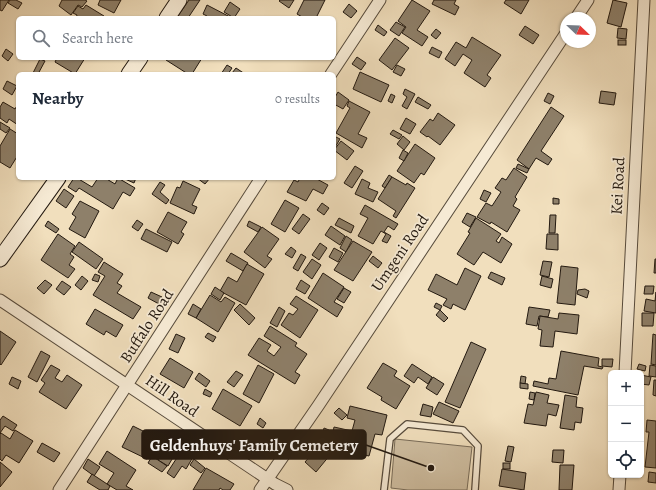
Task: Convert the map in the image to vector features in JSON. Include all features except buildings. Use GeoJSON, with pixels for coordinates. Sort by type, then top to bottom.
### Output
{"type":"FeatureCollection","features":[{"type":"Feature","properties":{"kind":"street"},"geometry":{"type":"LineString","coordinates":[[168,16],[179,0]]}},
{"type":"Feature","properties":{"kind":"street"},"geometry":{"type":"LineString","coordinates":[[332,72],[380,0]]}},
{"type":"Feature","properties":{"kind":"street"},"geometry":{"type":"LineString","coordinates":[[580,12],[588,0]]}},
{"type":"Feature","properties":{"kind":"street","name":"Kei Road"},"geometry":{"type":"LineString","coordinates":[[625,370],[644,0]]}},
{"type":"Feature","properties":{"kind":"street","name":"Umgeni Road"},"geometry":{"type":"LineString","coordinates":[[260,490],[318,406],[560,42]]}},
{"type":"Feature","properties":{"kind":"street"},"geometry":{"type":"LineString","coordinates":[[130,72],[139,60]]}},
{"type":"Feature","properties":{"kind":"street"},"geometry":{"type":"LineString","coordinates":[[0,259],[57,180]]}},
{"type":"Feature","properties":{"kind":"street","name":"Buffalo Road"},"geometry":{"type":"LineString","coordinates":[[59,490],[260,180]]}},
{"type":"Feature","properties":{"kind":"street","name":"Hill Road"},"geometry":{"type":"LineString","coordinates":[[0,300],[128,384],[192,430],[267,479],[287,490]]}},
{"type":"Feature","properties":{"kind":"street"},"geometry":{"type":"LineString","coordinates":[[619,490],[620,478]]}},
{"type":"Feature","properties":{"kind":"lane"},"geometry":{"type":"LineString","coordinates":[[384,490],[390,439],[408,424],[463,430],[478,446],[475,490]]}},
{"type":"Feature","properties":{"kind":"shaded area"},"geometry":{"type":"Polygon","coordinates":[[[395,439],[472,447],[467,490],[408,490],[391,488],[395,439]]]}},
{"type":"Feature","properties":{"kind":"place","name":"Geldenhuys' Family Cemetery"},"geometry":{"type":"Point","coordinates":[431,468]}}]}
